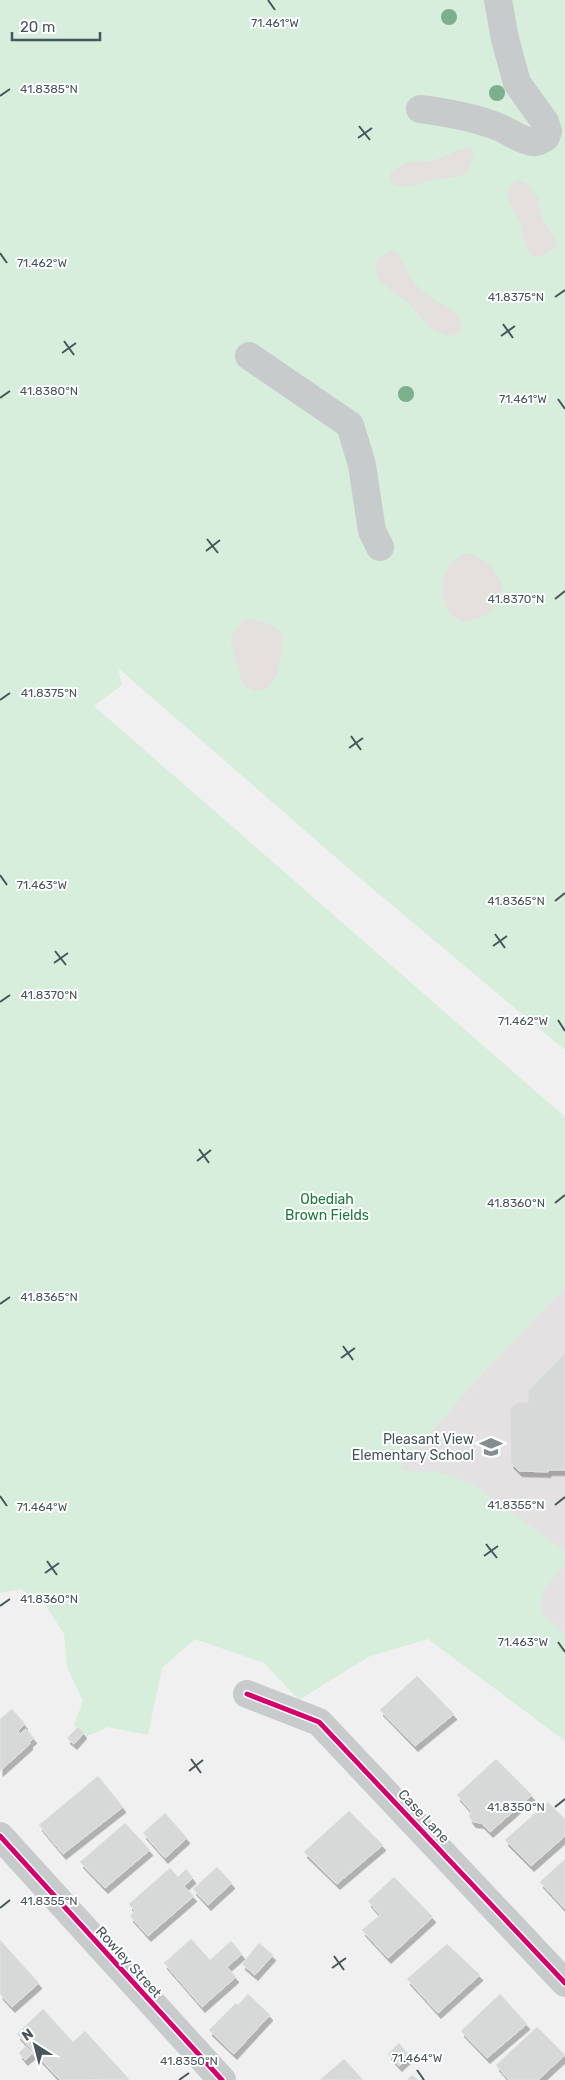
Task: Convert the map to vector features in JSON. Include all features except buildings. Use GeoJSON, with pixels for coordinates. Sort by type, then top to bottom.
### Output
{"type":"FeatureCollection","features":[{"type":"Feature","properties":{"kind":"street"},"geometry":{"type":"LineString","coordinates":[[420,109],[446,112],[486,122],[529,142],[538,142],[546,137],[548,131],[545,122],[518,83],[503,30],[498,0]]}},
{"type":"Feature","properties":{"kind":"street"},"geometry":{"type":"LineString","coordinates":[[249,356],[350,425],[362,465],[372,531],[380,547]]}},
{"type":"Feature","properties":{"kind":"street","name":"Case Lane"},"geometry":{"type":"LineString","coordinates":[[247,1694],[319,1722],[565,1982]]}},
{"type":"Feature","properties":{"kind":"street","name":"Rowley Street"},"geometry":{"type":"LineString","coordinates":[[0,1836],[222,2080]]}},
{"type":"Feature","properties":{"kind":"shaded area","name":"Pleasant View Elementary School"},"geometry":{"type":"Polygon","coordinates":[[[565,1288],[565,1688],[347,1526],[488,1367],[565,1288]]]}},
{"type":"Feature","properties":{"kind":"green space","name":"Obediah Brown Fields"},"geometry":{"type":"Polygon","coordinates":[[[0,0],[565,0],[565,1050],[355,874],[118,668],[122,685],[94,706],[565,1117],[565,1288],[488,1367],[400,1467],[405,1471],[429,1472],[433,1470],[474,1485],[565,1551],[565,1565],[543,1590],[541,1612],[565,1635],[565,1741],[428,1639],[368,1657],[299,1700],[264,1663],[195,1639],[162,1668],[148,1735],[108,1727],[83,1738],[74,1725],[83,1701],[67,1667],[64,1634],[46,1606],[21,1589],[0,1593],[0,0]]]}},
{"type":"Feature","properties":{"kind":"sand"},"geometry":{"type":"Polygon","coordinates":[[[467,147],[472,148],[474,153],[467,172],[461,176],[436,179],[408,186],[395,185],[391,181],[390,174],[405,163],[430,161],[467,147]]]}},
{"type":"Feature","properties":{"kind":"sand"},"geometry":{"type":"Polygon","coordinates":[[[518,180],[529,185],[538,198],[542,218],[556,239],[555,248],[541,256],[534,257],[527,250],[521,225],[509,201],[508,189],[518,180]]]}},
{"type":"Feature","properties":{"kind":"sand"},"geometry":{"type":"Polygon","coordinates":[[[391,251],[397,252],[414,283],[458,316],[461,329],[455,335],[448,336],[433,329],[424,322],[407,302],[382,283],[376,266],[381,256],[391,251]]]}},
{"type":"Feature","properties":{"kind":"sand"},"geometry":{"type":"Polygon","coordinates":[[[469,553],[490,566],[503,587],[496,603],[489,612],[479,618],[463,622],[454,617],[445,605],[443,587],[444,577],[453,561],[469,553]]]}},
{"type":"Feature","properties":{"kind":"sand"},"geometry":{"type":"Polygon","coordinates":[[[253,619],[270,624],[283,634],[280,664],[276,677],[267,689],[253,691],[243,685],[231,644],[233,633],[244,620],[253,619]]]}},
{"type":"Feature","properties":{"kind":"cycle path"},"geometry":{"type":"LineString","coordinates":[[247,1694],[319,1722],[565,1983]]}},
{"type":"Feature","properties":{"kind":"cycle path"},"geometry":{"type":"LineString","coordinates":[[0,1836],[222,2080]]}},
{"type":"Feature","properties":{"kind":"place","name":"Pleasant View Elementary School"},"geometry":{"type":"Point","coordinates":[491,1447]}}]}
